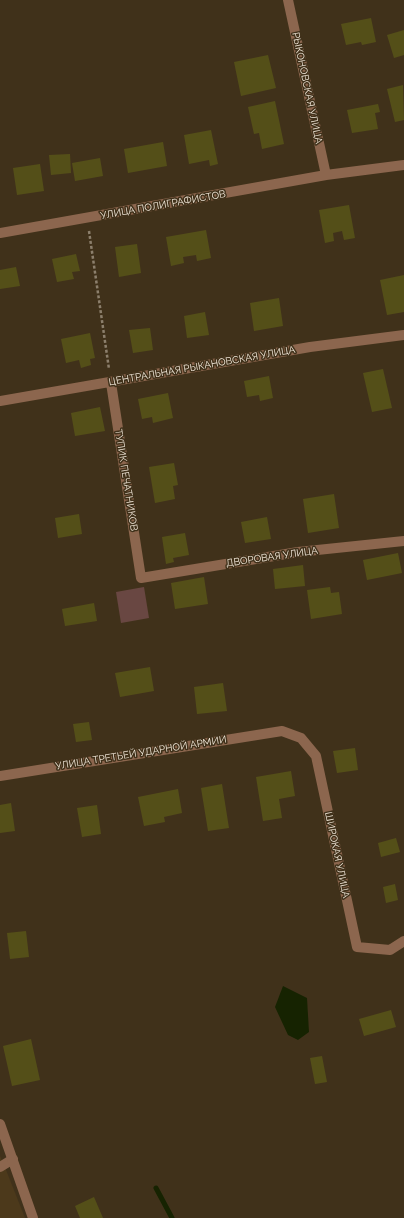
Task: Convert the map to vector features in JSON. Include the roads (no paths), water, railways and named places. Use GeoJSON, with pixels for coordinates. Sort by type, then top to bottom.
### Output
{"type":"FeatureCollection","features":[{"type":"Feature","properties":{"kind":"street","name":"РЫКОНОВСКАЯ УЛИЦА"},"geometry":{"type":"LineString","coordinates":[[288,0],[326,175]]}},
{"type":"Feature","properties":{"kind":"street","name":"УЛИЦА ПОЛИГРАФИСТОВ"},"geometry":{"type":"LineString","coordinates":[[0,233],[88,219],[326,175],[404,165]]}},
{"type":"Feature","properties":{"kind":"street","name":"ЦЕНТРАЛЬНАЯ РЫКАНОВСКАЯ УЛИЦА"},"geometry":{"type":"LineString","coordinates":[[0,401],[111,383],[310,347],[404,335]]}},
{"type":"Feature","properties":{"kind":"street","name":"ТУПИК ПЕЧАТНИКОВ"},"geometry":{"type":"LineString","coordinates":[[111,383],[142,578]]}},
{"type":"Feature","properties":{"kind":"street","name":"ДВОРОВАЯ УЛИЦА"},"geometry":{"type":"LineString","coordinates":[[142,578],[298,552],[404,541]]}},
{"type":"Feature","properties":{"kind":"street","name":"УЛИЦА ТРЕТЬЕЙ УДАРНОЙ АРМИИ"},"geometry":{"type":"LineString","coordinates":[[0,776],[282,731]]}},
{"type":"Feature","properties":{"kind":"street","name":"ШИРОКАЯ УЛИЦА"},"geometry":{"type":"LineString","coordinates":[[282,731],[301,738],[316,756],[357,947],[390,950],[404,941]]}},
{"type":"Feature","properties":{"kind":"street"},"geometry":{"type":"LineString","coordinates":[[0,1124],[33,1218]]}},
{"type":"Feature","properties":{"kind":"street"},"geometry":{"type":"LineString","coordinates":[[0,1167],[13,1159]]}},
{"type":"Feature","properties":{"kind":"waterway"},"geometry":{"type":"LineString","coordinates":[[156,1188],[172,1218]]}}]}
